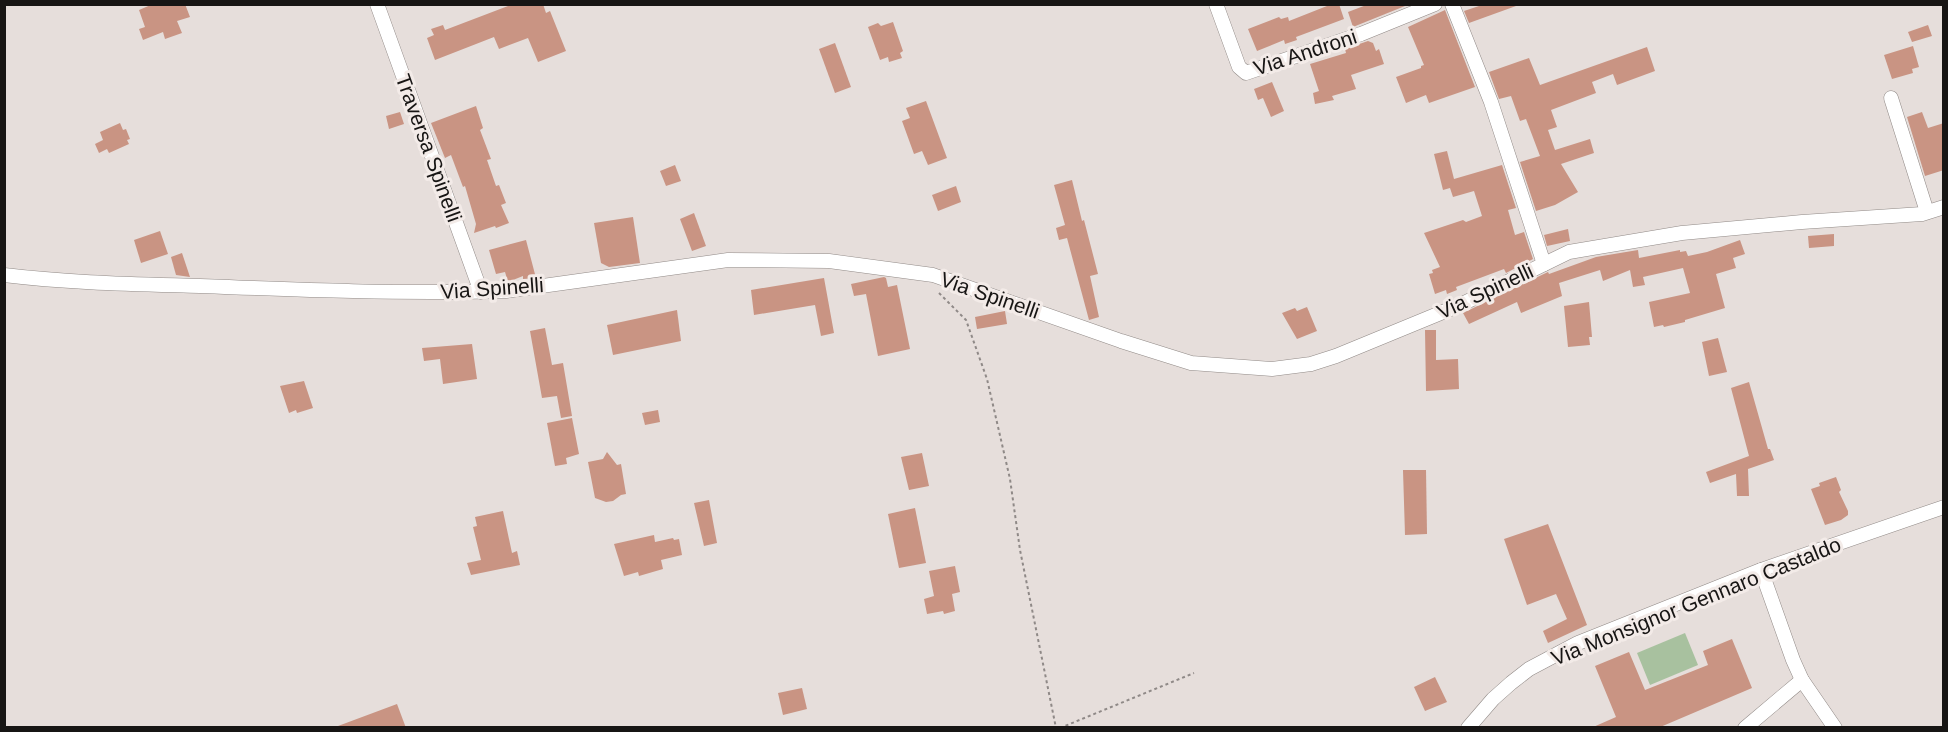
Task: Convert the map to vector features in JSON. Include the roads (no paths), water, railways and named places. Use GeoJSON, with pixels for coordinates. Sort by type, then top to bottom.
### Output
{"type":"FeatureCollection","features":[{"type":"Feature","properties":{"kind":"street","name":"Traversa Spinelli"},"geometry":{"type":"LineString","coordinates":[[377,4],[482,292]]}},
{"type":"Feature","properties":{"kind":"street","name":"Via Androni"},"geometry":{"type":"LineString","coordinates":[[1216,4],[1239,67],[1246,73],[1361,34],[1435,4]]}},
{"type":"Feature","properties":{"kind":"street"},"geometry":{"type":"LineString","coordinates":[[1452,4],[1491,102],[1544,264]]}},
{"type":"Feature","properties":{"kind":"street"},"geometry":{"type":"LineString","coordinates":[[1891,98],[1927,212]]}},
{"type":"Feature","properties":{"kind":"street","name":"Via Spinelli"},"geometry":{"type":"LineString","coordinates":[[4,275],[58,281],[297,290],[402,293],[482,292],[517,290],[728,260],[828,261],[933,275],[1191,363],[1272,369],[1311,364],[1336,356],[1460,305],[1569,252],[1682,233],[1927,212],[1944,207]]}},
{"type":"Feature","properties":{"kind":"street","name":"Via Monsignor Gennaro Castaldo"},"geometry":{"type":"LineString","coordinates":[[1468,728],[1493,699],[1529,669],[1578,643],[1761,570],[1944,507]]}},
{"type":"Feature","properties":{"kind":"street"},"geometry":{"type":"LineString","coordinates":[[1761,570],[1802,680],[1835,728]]}},
{"type":"Feature","properties":{"kind":"street"},"geometry":{"type":"LineString","coordinates":[[1744,728],[1802,680]]}}]}
